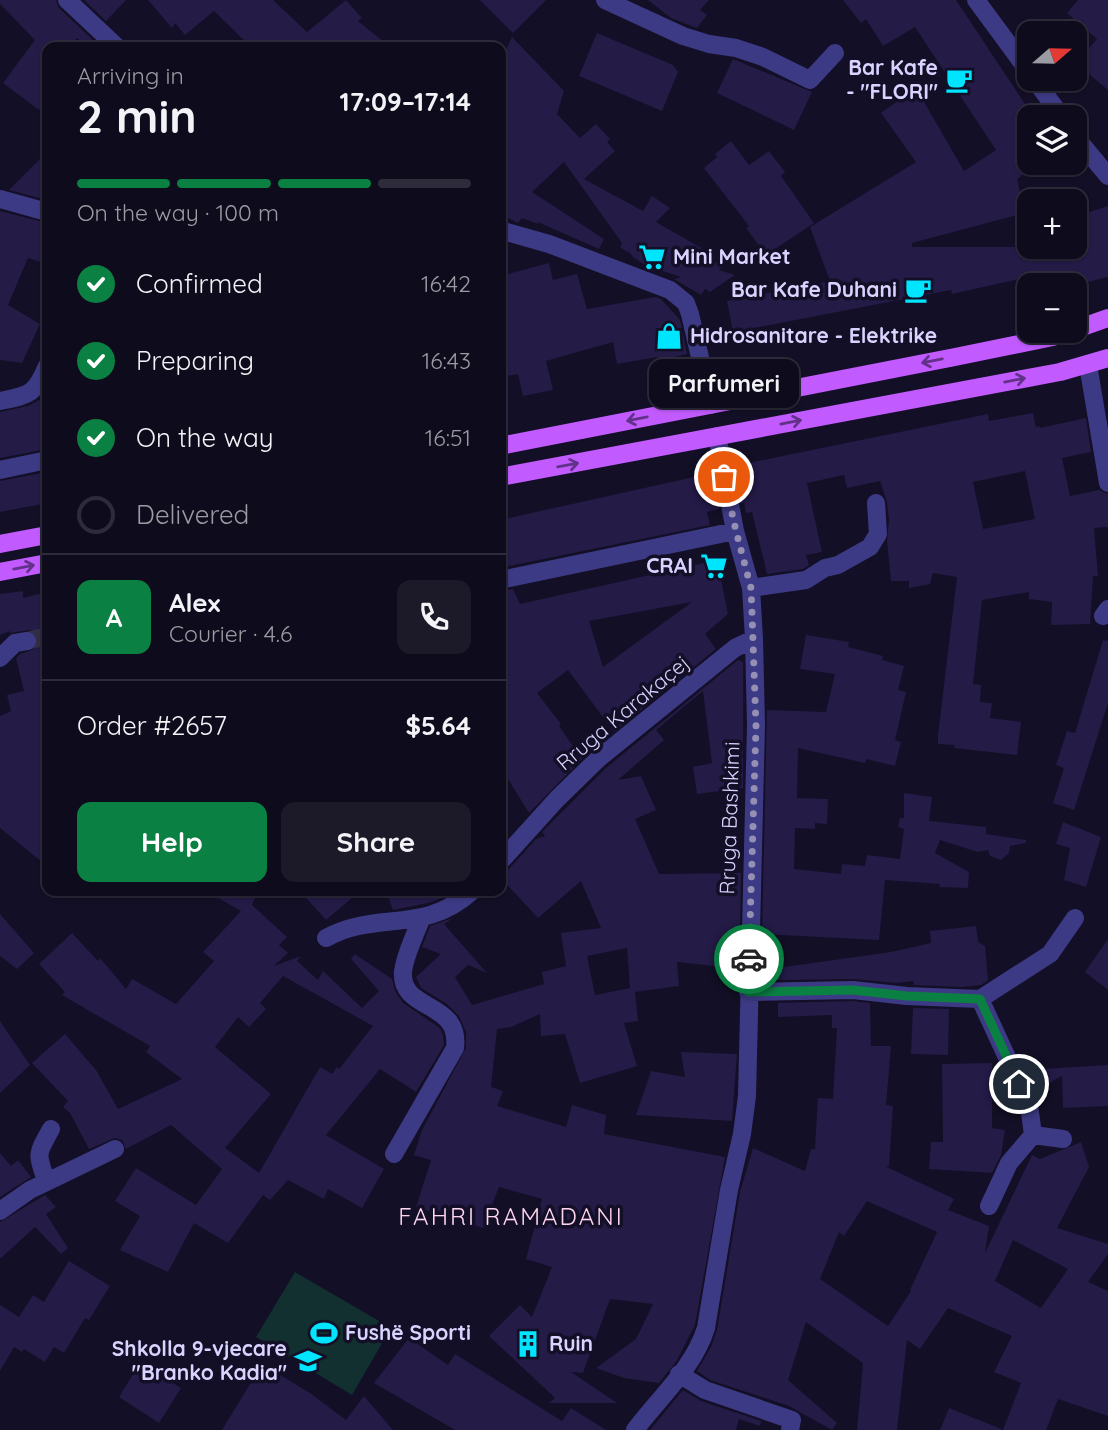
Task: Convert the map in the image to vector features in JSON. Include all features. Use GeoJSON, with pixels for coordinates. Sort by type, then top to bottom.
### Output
{"type":"FeatureCollection","features":[{"type":"Feature","properties":{"kind":"main road"},"geometry":{"type":"LineString","coordinates":[[1087,325],[1108,318]]}},
{"type":"Feature","properties":{"kind":"main road"},"geometry":{"type":"LineString","coordinates":[[506,445],[1018,343]]}},
{"type":"Feature","properties":{"kind":"main road"},"geometry":{"type":"LineString","coordinates":[[506,476],[1088,365],[1108,358]]}},
{"type":"Feature","properties":{"kind":"main road"},"geometry":{"type":"LineString","coordinates":[[0,544],[42,536]]}},
{"type":"Feature","properties":{"kind":"main road"},"geometry":{"type":"LineString","coordinates":[[0,572],[42,564]]}},
{"type":"Feature","properties":{"kind":"street"},"geometry":{"type":"LineString","coordinates":[[67,0],[112,42]]}},
{"type":"Feature","properties":{"kind":"street"},"geometry":{"type":"LineString","coordinates":[[605,0],[683,36],[763,57],[810,80],[835,53]]}},
{"type":"Feature","properties":{"kind":"street"},"geometry":{"type":"LineString","coordinates":[[976,0],[1017,56]]}},
{"type":"Feature","properties":{"kind":"street"},"geometry":{"type":"LineString","coordinates":[[1087,151],[1108,176]]}},
{"type":"Feature","properties":{"kind":"street"},"geometry":{"type":"LineString","coordinates":[[0,199],[42,211]]}},
{"type":"Feature","properties":{"kind":"street"},"geometry":{"type":"LineString","coordinates":[[506,232],[549,244],[641,278],[679,296],[686,303],[690,314],[711,405]]}},
{"type":"Feature","properties":{"kind":"street"},"geometry":{"type":"LineString","coordinates":[[1088,365],[1108,483]]}},
{"type":"Feature","properties":{"kind":"street"},"geometry":{"type":"LineString","coordinates":[[0,401],[29,394],[39,386],[42,378]]}},
{"type":"Feature","properties":{"kind":"street","name":"Rruga Bashkimi"},"geometry":{"type":"LineString","coordinates":[[635,1430],[693,1359],[706,1328],[729,1190],[743,1135],[747,1096],[756,726],[754,639],[751,588],[736,531],[717,436]]}},
{"type":"Feature","properties":{"kind":"street"},"geometry":{"type":"LineString","coordinates":[[0,470],[42,461]]}},
{"type":"Feature","properties":{"kind":"street"},"geometry":{"type":"LineString","coordinates":[[751,588],[806,580],[870,547],[878,534],[876,503]]}},
{"type":"Feature","properties":{"kind":"street"},"geometry":{"type":"LineString","coordinates":[[506,579],[736,531]]}},
{"type":"Feature","properties":{"kind":"street","name":"Rruga Karakaçej"},"geometry":{"type":"LineString","coordinates":[[506,855],[598,759],[735,648],[754,639]]}},
{"type":"Feature","properties":{"kind":"street"},"geometry":{"type":"LineString","coordinates":[[0,657],[15,643],[27,641]]}},
{"type":"Feature","properties":{"kind":"street"},"geometry":{"type":"LineString","coordinates":[[327,938],[343,929],[360,925],[421,919],[454,905],[466,896]]}},
{"type":"Feature","properties":{"kind":"street"},"geometry":{"type":"LineString","coordinates":[[748,992],[853,990],[907,996],[980,999],[1051,954],[1075,918]]}},
{"type":"Feature","properties":{"kind":"street"},"geometry":{"type":"LineString","coordinates":[[394,1154],[455,1048],[457,1036],[454,1027],[446,1018],[407,991],[404,982],[405,963],[421,919]]}},
{"type":"Feature","properties":{"kind":"street"},"geometry":{"type":"LineString","coordinates":[[980,999],[1028,1105],[1032,1135],[1009,1163],[989,1206]]}},
{"type":"Feature","properties":{"kind":"street"},"geometry":{"type":"LineString","coordinates":[[46,1181],[38,1160],[38,1152],[51,1129]]}},
{"type":"Feature","properties":{"kind":"street"},"geometry":{"type":"LineString","coordinates":[[1032,1135],[1063,1139]]}},
{"type":"Feature","properties":{"kind":"street"},"geometry":{"type":"LineString","coordinates":[[0,1211],[46,1181],[115,1149]]}},
{"type":"Feature","properties":{"kind":"street"},"geometry":{"type":"LineString","coordinates":[[679,1374],[705,1390],[792,1420],[790,1430]]}},
{"type":"Feature","properties":{"kind":"green space","name":"Fushë Sporti"},"geometry":{"type":"Polygon","coordinates":[[[295,1272],[391,1328],[352,1395],[256,1337],[295,1272]]]}},
{"type":"Feature","properties":{"kind":"building"},"geometry":{"type":"Polygon","coordinates":[[[0,0],[56,0],[59,8],[92,39],[90,42],[82,42],[77,38],[74,42],[42,42],[42,106],[39,110],[3,83],[35,40],[0,4],[0,0]]]}},
{"type":"Feature","properties":{"kind":"building"},"geometry":{"type":"Polygon","coordinates":[[[84,0],[126,0],[106,21],[84,0]]]}},
{"type":"Feature","properties":{"kind":"building"},"geometry":{"type":"Polygon","coordinates":[[[148,0],[273,0],[307,32],[346,0],[362,18],[358,21],[384,42],[246,42],[214,11],[185,35],[175,23],[172,28],[148,0]]]}},
{"type":"Feature","properties":{"kind":"building"},"geometry":{"type":"Polygon","coordinates":[[[480,0],[546,0],[513,33],[480,0]]]}},
{"type":"Feature","properties":{"kind":"building"},"geometry":{"type":"Polygon","coordinates":[[[648,0],[709,0],[700,10],[707,15],[697,28],[671,18],[648,0]]]}},
{"type":"Feature","properties":{"kind":"building"},"geometry":{"type":"Polygon","coordinates":[[[843,0],[956,0],[1026,105],[1017,105],[1017,175],[1023,175],[1017,179],[1019,189],[1017,189],[1017,215],[912,243],[912,247],[1017,247],[1017,259],[1087,259],[1087,213],[1108,206],[1108,277],[1087,282],[1087,273],[1017,273],[1017,280],[952,294],[951,290],[733,332],[727,301],[779,291],[798,298],[791,289],[830,281],[810,227],[916,162],[881,113],[916,88],[964,171],[996,150],[915,27],[883,46],[866,19],[861,23],[843,0]]]}},
{"type":"Feature","properties":{"kind":"building"},"geometry":{"type":"Polygon","coordinates":[[[1078,0],[1108,0],[1108,90],[1087,72],[1087,50],[1097,39],[1087,30],[1087,21],[1076,21],[1067,13],[1078,0]]]}},
{"type":"Feature","properties":{"kind":"building"},"geometry":{"type":"Polygon","coordinates":[[[597,33],[673,65],[678,72],[662,111],[579,76],[597,33]]]}},
{"type":"Feature","properties":{"kind":"building"},"geometry":{"type":"Polygon","coordinates":[[[512,37],[564,91],[557,114],[580,138],[596,124],[610,139],[607,142],[615,151],[584,179],[643,211],[652,196],[670,208],[656,222],[710,253],[707,259],[714,263],[729,256],[719,270],[735,275],[710,292],[705,289],[701,295],[674,279],[681,277],[647,266],[634,258],[620,247],[622,243],[564,162],[532,192],[604,239],[599,249],[538,222],[522,218],[518,223],[506,217],[506,50],[512,37]]]}},
{"type":"Feature","properties":{"kind":"building"},"geometry":{"type":"Polygon","coordinates":[[[733,59],[812,92],[794,130],[717,93],[733,59]]]}},
{"type":"Feature","properties":{"kind":"building"},"geometry":{"type":"Polygon","coordinates":[[[731,141],[749,165],[769,151],[785,172],[781,176],[814,223],[766,255],[746,228],[749,226],[704,168],[717,157],[715,154],[731,141]]]}},
{"type":"Feature","properties":{"kind":"building"},"geometry":{"type":"Polygon","coordinates":[[[42,157],[42,199],[9,190],[42,157]]]}},
{"type":"Feature","properties":{"kind":"building"},"geometry":{"type":"Polygon","coordinates":[[[0,211],[42,222],[42,262],[28,258],[8,305],[40,324],[22,363],[0,360],[0,211]]]}},
{"type":"Feature","properties":{"kind":"building"},"geometry":{"type":"Polygon","coordinates":[[[549,263],[553,280],[577,274],[587,309],[655,297],[661,299],[680,320],[687,354],[658,361],[657,357],[617,364],[613,342],[546,361],[553,390],[523,396],[518,374],[506,376],[506,274],[549,263]]]}},
{"type":"Feature","properties":{"kind":"building"},"geometry":{"type":"Polygon","coordinates":[[[42,399],[42,450],[0,458],[0,412],[28,406],[42,399]]]}},
{"type":"Feature","properties":{"kind":"building"},"geometry":{"type":"Polygon","coordinates":[[[1033,413],[1036,427],[1040,428],[1086,418],[1091,452],[1062,458],[1070,496],[1099,490],[1108,494],[1108,527],[1094,528],[1098,576],[1093,576],[1090,624],[1051,625],[1052,602],[1029,599],[1029,592],[982,600],[973,684],[981,685],[980,702],[992,703],[990,718],[1021,722],[1017,755],[938,744],[957,577],[933,573],[930,584],[909,588],[909,581],[891,581],[887,541],[889,520],[880,481],[847,488],[844,475],[807,483],[822,552],[806,555],[809,565],[803,569],[767,574],[752,512],[746,513],[744,503],[741,504],[734,466],[988,414],[989,421],[1033,413]],[[1025,471],[973,482],[983,529],[1035,519],[1025,471]]]}},
{"type":"Feature","properties":{"kind":"building"},"geometry":{"type":"Polygon","coordinates":[[[42,473],[42,504],[0,512],[0,481],[42,473]]]}},
{"type":"Feature","properties":{"kind":"building"},"geometry":{"type":"Polygon","coordinates":[[[712,473],[719,509],[707,512],[710,525],[506,567],[506,519],[712,473]]]}},
{"type":"Feature","properties":{"kind":"building"},"geometry":{"type":"Polygon","coordinates":[[[717,560],[728,614],[705,634],[716,649],[614,732],[568,670],[537,693],[561,724],[559,726],[582,759],[529,813],[506,776],[506,590],[513,589],[520,604],[717,560]],[[692,602],[589,621],[603,667],[692,602]]]}},
{"type":"Feature","properties":{"kind":"building"},"geometry":{"type":"Polygon","coordinates":[[[23,591],[23,598],[42,593],[42,862],[0,828],[0,716],[11,711],[7,695],[24,691],[16,658],[35,649],[38,640],[30,630],[10,631],[0,635],[0,594],[23,591]]]}},
{"type":"Feature","properties":{"kind":"building"},"geometry":{"type":"Polygon","coordinates":[[[806,635],[849,642],[848,647],[883,656],[882,660],[904,666],[898,690],[906,692],[895,740],[901,742],[895,766],[866,759],[865,763],[798,748],[797,798],[828,799],[827,824],[815,823],[815,829],[795,828],[794,869],[841,874],[842,864],[865,866],[867,855],[900,859],[904,829],[898,827],[900,818],[904,818],[904,793],[932,797],[929,821],[986,827],[986,834],[1026,840],[1026,843],[1010,846],[1009,853],[1001,860],[990,856],[988,850],[978,852],[940,840],[935,853],[969,872],[968,888],[885,880],[879,940],[762,934],[767,710],[826,712],[835,674],[800,669],[806,635]]]}},
{"type":"Feature","properties":{"kind":"building"},"geometry":{"type":"Polygon","coordinates":[[[1103,640],[1108,641],[1108,703],[1074,810],[1053,803],[1064,768],[1056,765],[1067,731],[1075,733],[1103,640]]]}},
{"type":"Feature","properties":{"kind":"building"},"geometry":{"type":"Polygon","coordinates":[[[738,660],[743,662],[743,788],[697,794],[693,767],[712,763],[703,691],[656,730],[664,740],[618,780],[641,776],[656,810],[635,819],[659,874],[741,873],[740,932],[735,932],[733,968],[677,962],[679,986],[635,992],[638,1021],[624,1023],[637,1066],[580,1083],[565,1034],[541,1036],[540,1014],[511,1027],[497,1029],[491,1087],[503,1091],[497,1106],[566,1127],[572,1105],[606,1115],[604,1134],[725,1157],[695,1325],[676,1362],[659,1383],[624,1378],[596,1368],[636,1339],[653,1304],[610,1299],[583,1373],[571,1372],[617,1403],[549,1403],[555,1398],[489,1336],[520,1305],[532,1317],[552,1267],[526,1259],[542,1199],[499,1187],[483,1228],[416,1207],[431,1160],[414,1155],[422,1130],[466,1048],[466,1032],[459,1016],[447,1004],[421,988],[416,977],[441,954],[422,947],[430,926],[453,918],[444,924],[487,973],[468,965],[455,977],[472,1005],[544,984],[542,972],[566,966],[561,933],[601,928],[581,881],[538,918],[506,883],[506,871],[536,839],[545,836],[542,832],[606,768],[738,660]],[[627,948],[587,956],[595,995],[630,988],[627,948]]]}},
{"type":"Feature","properties":{"kind":"building"},"geometry":{"type":"Polygon","coordinates":[[[1063,822],[1101,837],[1086,887],[1064,880],[1070,848],[1056,844],[1063,822]]]}},
{"type":"Feature","properties":{"kind":"building"},"geometry":{"type":"Polygon","coordinates":[[[215,896],[256,896],[252,905],[287,937],[279,945],[288,953],[274,966],[301,956],[297,961],[318,980],[323,971],[362,1008],[379,991],[351,959],[355,954],[392,979],[395,991],[403,1003],[440,1028],[444,1045],[416,1092],[380,1069],[326,1135],[384,1169],[362,1208],[328,1189],[324,1199],[288,1180],[270,1200],[263,1195],[228,1243],[194,1223],[168,1272],[120,1250],[140,1216],[115,1201],[136,1168],[196,1205],[222,1169],[171,1125],[126,1149],[122,1140],[115,1138],[89,1149],[70,1113],[63,1107],[68,1101],[32,1063],[65,1034],[96,1070],[118,1109],[182,1079],[146,1052],[150,1046],[62,995],[65,992],[39,964],[72,933],[98,961],[100,958],[126,989],[132,979],[176,1004],[214,961],[203,952],[241,911],[215,896]],[[283,976],[260,1003],[266,1009],[249,1027],[238,1017],[215,1047],[271,1094],[225,1148],[259,1173],[320,1067],[332,1074],[337,1067],[339,1069],[373,1026],[283,976]]]}},
{"type":"Feature","properties":{"kind":"building"},"geometry":{"type":"Polygon","coordinates":[[[304,896],[354,896],[326,920],[304,896]]]}},
{"type":"Feature","properties":{"kind":"building"},"geometry":{"type":"Polygon","coordinates":[[[388,896],[446,896],[432,902],[393,910],[388,896]]]}},
{"type":"Feature","properties":{"kind":"building"},"geometry":{"type":"Polygon","coordinates":[[[0,914],[34,953],[17,969],[0,956],[0,914]]]}},
{"type":"Feature","properties":{"kind":"building"},"geometry":{"type":"Polygon","coordinates":[[[976,926],[978,942],[985,946],[988,980],[981,985],[913,985],[914,981],[897,983],[853,979],[777,980],[777,968],[891,952],[931,943],[930,931],[976,926]]]}},
{"type":"Feature","properties":{"kind":"building"},"geometry":{"type":"Polygon","coordinates":[[[1108,939],[1108,990],[1085,972],[1108,939]]]}},
{"type":"Feature","properties":{"kind":"building"},"geometry":{"type":"Polygon","coordinates":[[[778,1003],[870,1003],[871,1046],[891,1046],[886,1105],[893,1106],[889,1166],[885,1166],[954,1199],[948,1210],[989,1226],[985,1253],[1032,1155],[1040,1159],[1081,1142],[1089,1167],[1057,1228],[1108,1244],[1108,1254],[1088,1282],[1108,1291],[1108,1416],[1058,1399],[1046,1430],[1003,1430],[1021,1383],[994,1372],[1012,1336],[948,1308],[920,1349],[907,1340],[897,1430],[857,1430],[863,1363],[806,1322],[788,1380],[837,1423],[832,1430],[789,1406],[710,1380],[697,1371],[717,1330],[740,1192],[753,1148],[805,1171],[811,1149],[815,1149],[818,1098],[833,1099],[837,1028],[832,1028],[832,1015],[778,1017],[778,1003]],[[867,1201],[844,1236],[839,1232],[820,1279],[888,1326],[911,1291],[937,1232],[867,1201]],[[1013,1240],[995,1281],[1041,1308],[1068,1269],[1013,1240]]]}},
{"type":"Feature","properties":{"kind":"building"},"geometry":{"type":"Polygon","coordinates":[[[913,1008],[949,1009],[948,1055],[911,1054],[913,1008]]]}},
{"type":"Feature","properties":{"kind":"building"},"geometry":{"type":"Polygon","coordinates":[[[0,1021],[30,1065],[0,1093],[0,1021]]]}},
{"type":"Feature","properties":{"kind":"building"},"geometry":{"type":"Polygon","coordinates":[[[681,1052],[737,1054],[732,1121],[636,1115],[651,1071],[685,1077],[681,1052]]]}},
{"type":"Feature","properties":{"kind":"building"},"geometry":{"type":"Polygon","coordinates":[[[992,1063],[992,1128],[1005,1130],[1001,1155],[992,1173],[929,1169],[931,1142],[943,1142],[942,1064],[992,1063]]]}},
{"type":"Feature","properties":{"kind":"building"},"geometry":{"type":"Polygon","coordinates":[[[1108,1065],[1108,1106],[1063,1108],[1062,1076],[1035,1091],[1025,1070],[1108,1065]]]}},
{"type":"Feature","properties":{"kind":"building"},"geometry":{"type":"Polygon","coordinates":[[[0,1153],[11,1166],[18,1160],[31,1177],[0,1197],[0,1153]]]}},
{"type":"Feature","properties":{"kind":"building"},"geometry":{"type":"Polygon","coordinates":[[[45,1195],[56,1207],[46,1214],[68,1248],[61,1254],[35,1227],[0,1259],[0,1222],[45,1195]]]}},
{"type":"Feature","properties":{"kind":"building"},"geometry":{"type":"Polygon","coordinates":[[[69,1261],[110,1286],[89,1320],[85,1318],[64,1353],[54,1347],[45,1362],[24,1349],[22,1352],[14,1347],[0,1371],[0,1305],[19,1317],[33,1295],[44,1302],[69,1261]]]}},
{"type":"Feature","properties":{"kind":"building"},"geometry":{"type":"Polygon","coordinates":[[[409,1338],[448,1365],[455,1354],[562,1421],[571,1408],[606,1430],[455,1430],[374,1383],[409,1338]]]}},
{"type":"Feature","properties":{"kind":"building"},"geometry":{"type":"Polygon","coordinates":[[[140,1363],[181,1388],[159,1423],[119,1397],[140,1363]]]}},
{"type":"Feature","properties":{"kind":"building"},"geometry":{"type":"Polygon","coordinates":[[[262,1364],[310,1393],[346,1420],[364,1396],[393,1430],[222,1430],[262,1364]]]}},
{"type":"Feature","properties":{"kind":"building"},"geometry":{"type":"Polygon","coordinates":[[[683,1390],[701,1401],[761,1421],[760,1426],[739,1419],[736,1430],[650,1430],[683,1390]]]}},
{"type":"Feature","properties":{"kind":"building"},"geometry":{"type":"Polygon","coordinates":[[[949,1408],[1001,1429],[1001,1430],[940,1430],[949,1408]]]}},
{"type":"Feature","properties":{"kind":"tunnel"},"geometry":{"type":"LineString","coordinates":[[27,641],[42,637]]}},
{"type":"Feature","properties":{"kind":"way so far"},"geometry":{"type":"LineString","coordinates":[[724,477],[751,588],[756,726],[749,959]]}},
{"type":"Feature","properties":{"kind":"place","name":"Bar Kafe - \"FLORI\""},"geometry":{"type":"Point","coordinates":[959,80]}},
{"type":"Feature","properties":{"kind":"place","name":"Mini Market"},"geometry":{"type":"Point","coordinates":[652,257]}},
{"type":"Feature","properties":{"kind":"place","name":"Bar Kafe Duhani"},"geometry":{"type":"Point","coordinates":[918,290]}},
{"type":"Feature","properties":{"kind":"place","name":"Hidrosanitare - Elektrike"},"geometry":{"type":"Point","coordinates":[669,336]}},
{"type":"Feature","properties":{"kind":"place","name":"Parfumeri"},"geometry":{"type":"Point","coordinates":[724,477]}},
{"type":"Feature","properties":{"kind":"place","name":"CRAI"},"geometry":{"type":"Point","coordinates":[714,566]}},
{"type":"Feature","properties":{"kind":"place","name":"Fushë Sporti"},"geometry":{"type":"Point","coordinates":[324,1333]}},
{"type":"Feature","properties":{"kind":"place","name":"Ruin"},"geometry":{"type":"Point","coordinates":[528,1344]}},
{"type":"Feature","properties":{"kind":"place","name":"Shkolla 9-vjecare \"Branko Kadia\""},"geometry":{"type":"Point","coordinates":[308,1361]}},
{"type":"Feature","properties":{"kind":"district","name":"FAHRI RAMADANI"},"geometry":{"type":"Point","coordinates":[511,1217]}},
{"type":"Feature","properties":{"kind":"route"},"geometry":{"type":"LineString","coordinates":[[749,959],[748,992],[794,989],[853,990],[907,996],[980,999],[1019,1084]]}}]}
